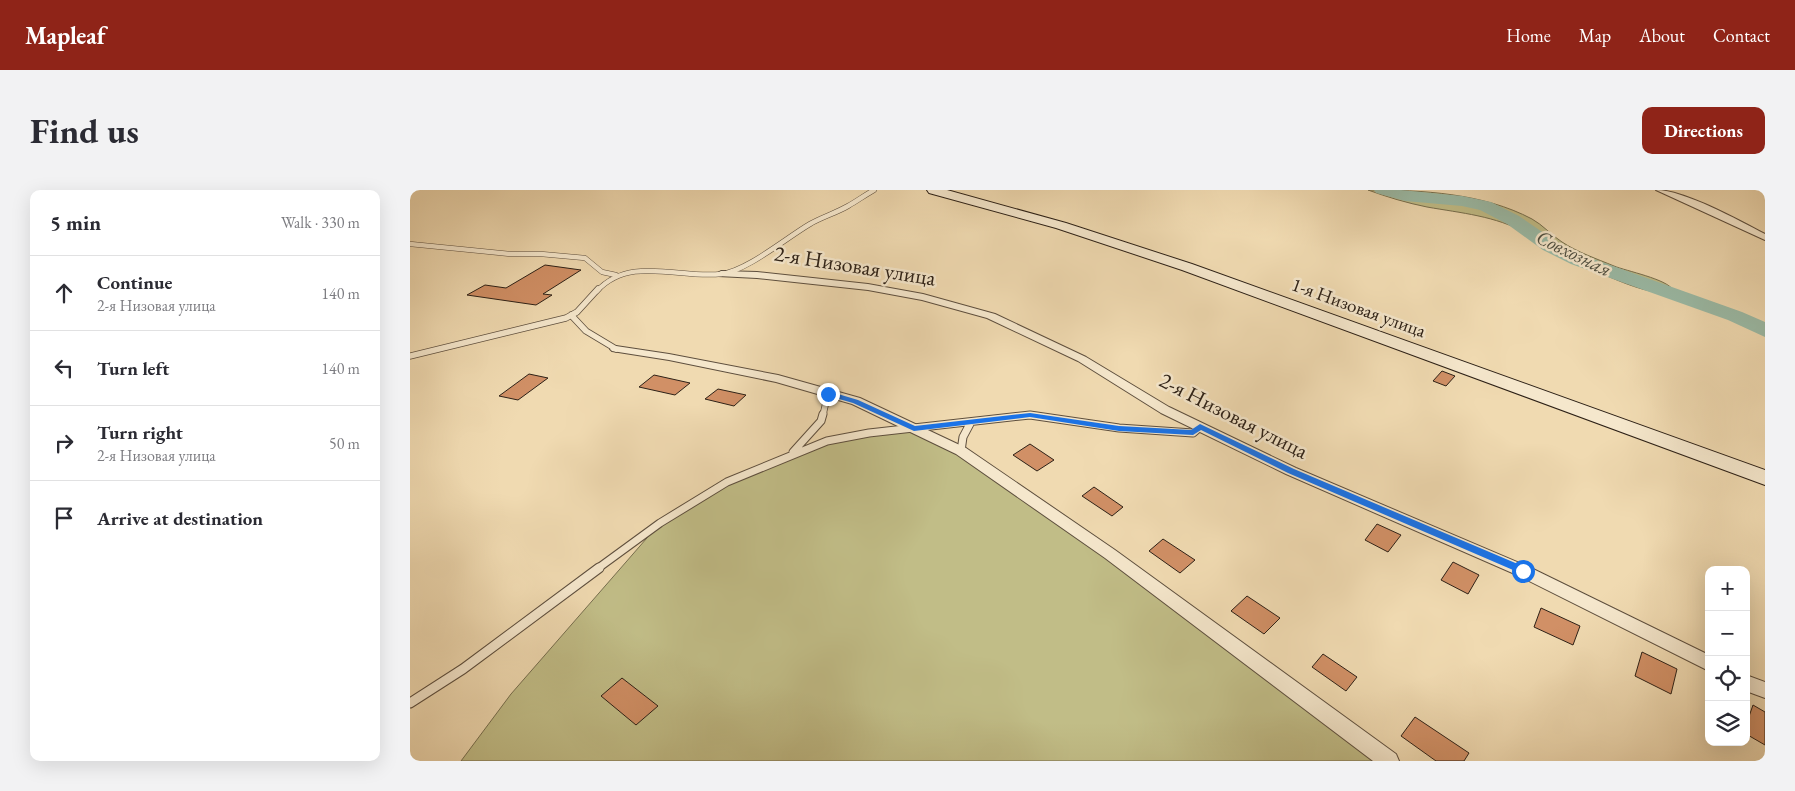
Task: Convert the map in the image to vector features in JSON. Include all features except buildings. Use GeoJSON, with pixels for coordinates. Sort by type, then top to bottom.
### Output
{"type":"FeatureCollection","features":[{"type":"Feature","properties":{"kind":"street","name":"1-я Низовая улица"},"geometry":{"type":"LineString","coordinates":[[933,190],[986,203],[1146,252],[1286,301],[1765,478]]}},
{"type":"Feature","properties":{"kind":"street"},"geometry":{"type":"LineString","coordinates":[[1660,190],[1765,237]]}},
{"type":"Feature","properties":{"kind":"street","name":"2-я Низовая улица"},"geometry":{"type":"LineString","coordinates":[[721,274],[757,275],[868,287],[923,297],[991,316],[1082,359],[1165,410],[1200,427],[1291,471],[1523,571],[1705,662]]}},
{"type":"Feature","properties":{"kind":"street"},"geometry":{"type":"LineString","coordinates":[[616,349],[669,357],[778,379],[856,401],[961,451],[1110,554],[1389,761]]}},
{"type":"Feature","properties":{"kind":"street"},"geometry":{"type":"LineString","coordinates":[[1750,684],[1765,690]]}},
{"type":"Feature","properties":{"kind":"lane"},"geometry":{"type":"LineString","coordinates":[[410,244],[511,254],[541,254],[585,258],[602,272],[617,275],[638,272],[721,274],[742,267],[812,223],[848,206],[874,190]]}},
{"type":"Feature","properties":{"kind":"lane"},"geometry":{"type":"LineString","coordinates":[[410,356],[571,315],[579,310],[602,285],[617,275]]}},
{"type":"Feature","properties":{"kind":"lane"},"geometry":{"type":"LineString","coordinates":[[571,315],[586,331],[616,349]]}},
{"type":"Feature","properties":{"kind":"lane"},"geometry":{"type":"LineString","coordinates":[[791,454],[821,421],[828,394]]}},
{"type":"Feature","properties":{"kind":"lane"},"geometry":{"type":"LineString","coordinates":[[410,703],[462,670],[660,523],[727,482],[791,454],[827,441],[869,433],[1030,415],[1119,428],[1193,433],[1200,427]]}},
{"type":"Feature","properties":{"kind":"lane"},"geometry":{"type":"LineString","coordinates":[[961,451],[963,436],[971,422]]}},
{"type":"Feature","properties":{"kind":"shaded area"},"geometry":{"type":"Polygon","coordinates":[[[1368,190],[1431,192],[1493,203],[1532,219],[1562,242],[1581,252],[1614,266],[1663,282],[1673,290],[1661,292],[1622,282],[1555,250],[1515,227],[1503,223],[1478,216],[1412,204],[1368,190]]]}},
{"type":"Feature","properties":{"kind":"shaded area"},"geometry":{"type":"Polygon","coordinates":[[[914,428],[961,451],[1389,761],[461,761],[511,694],[660,523],[727,482],[827,441],[914,428]]]}},
{"type":"Feature","properties":{"kind":"waterway","name":"Совхозная"},"geometry":{"type":"LineString","coordinates":[[1382,190],[1405,196],[1462,201],[1485,206],[1513,220],[1550,246],[1578,260],[1735,316],[1765,330]]}},
{"type":"Feature","properties":{"kind":"route"},"geometry":{"type":"LineString","coordinates":[[828,394],[856,401],[914,428],[1030,415],[1064,418],[1119,428],[1193,433],[1200,427],[1291,471],[1523,571]]}}]}
